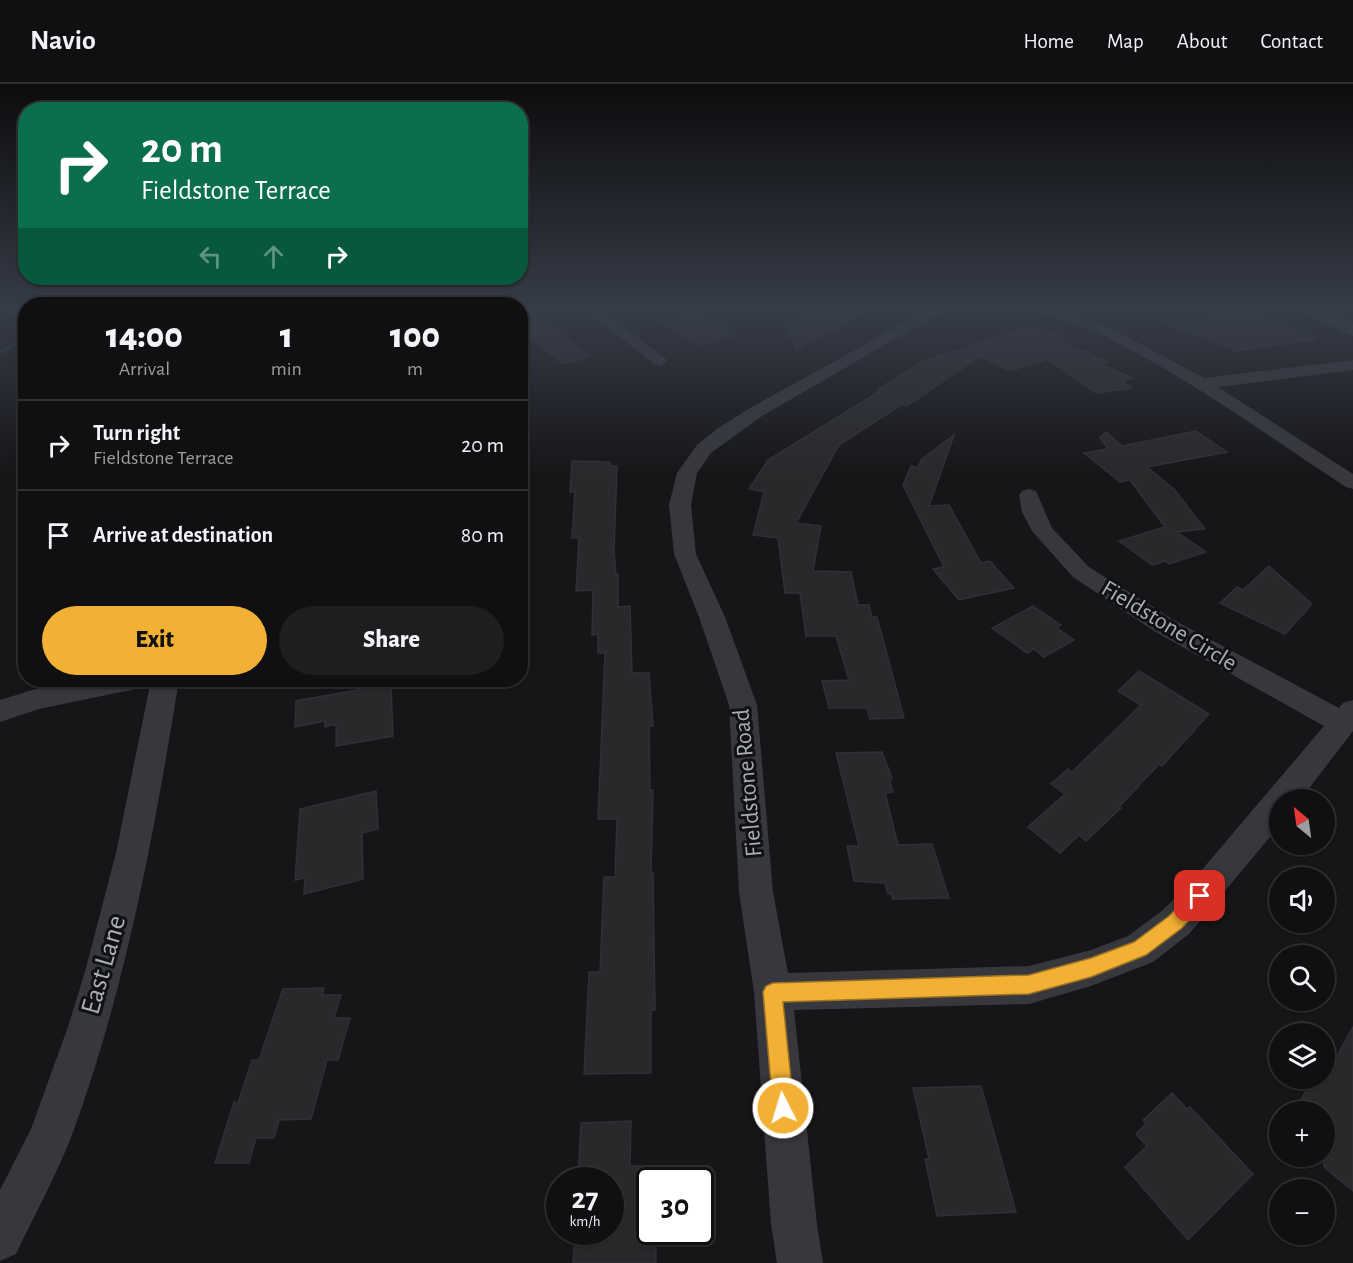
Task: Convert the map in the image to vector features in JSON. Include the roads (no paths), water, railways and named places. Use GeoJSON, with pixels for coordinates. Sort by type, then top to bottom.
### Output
{"type":"FeatureCollection","features":[{"type":"Feature","properties":{"kind":"street","name":"Fieldstone Road"},"geometry":{"type":"LineString","coordinates":[[800,1263],[794,1224],[773,992],[756,892],[743,705],[712,617],[685,554],[680,505],[687,473],[704,449],[756,412],[842,364]]}},
{"type":"Feature","properties":{"kind":"street"},"geometry":{"type":"LineString","coordinates":[[1166,364],[1201,384],[1353,483]]}},
{"type":"Feature","properties":{"kind":"street"},"geometry":{"type":"LineString","coordinates":[[1201,384],[1353,364]]}},
{"type":"Feature","properties":{"kind":"street","name":"Fieldstone Circle"},"geometry":{"type":"LineString","coordinates":[[1029,495],[1033,512],[1043,531],[1081,572],[1162,625],[1348,717]]}},
{"type":"Feature","properties":{"kind":"street"},"geometry":{"type":"LineString","coordinates":[[0,711],[39,699],[97,687]]}},
{"type":"Feature","properties":{"kind":"street","name":"East Lane"},"geometry":{"type":"LineString","coordinates":[[0,1238],[49,1137],[112,945],[164,687]]}},
{"type":"Feature","properties":{"kind":"street"},"geometry":{"type":"LineString","coordinates":[[1289,789],[1348,717]]}},
{"type":"Feature","properties":{"kind":"street"},"geometry":{"type":"LineString","coordinates":[[773,992],[1029,985],[1091,968],[1140,949],[1176,922],[1212,883],[1269,813]]}}]}
